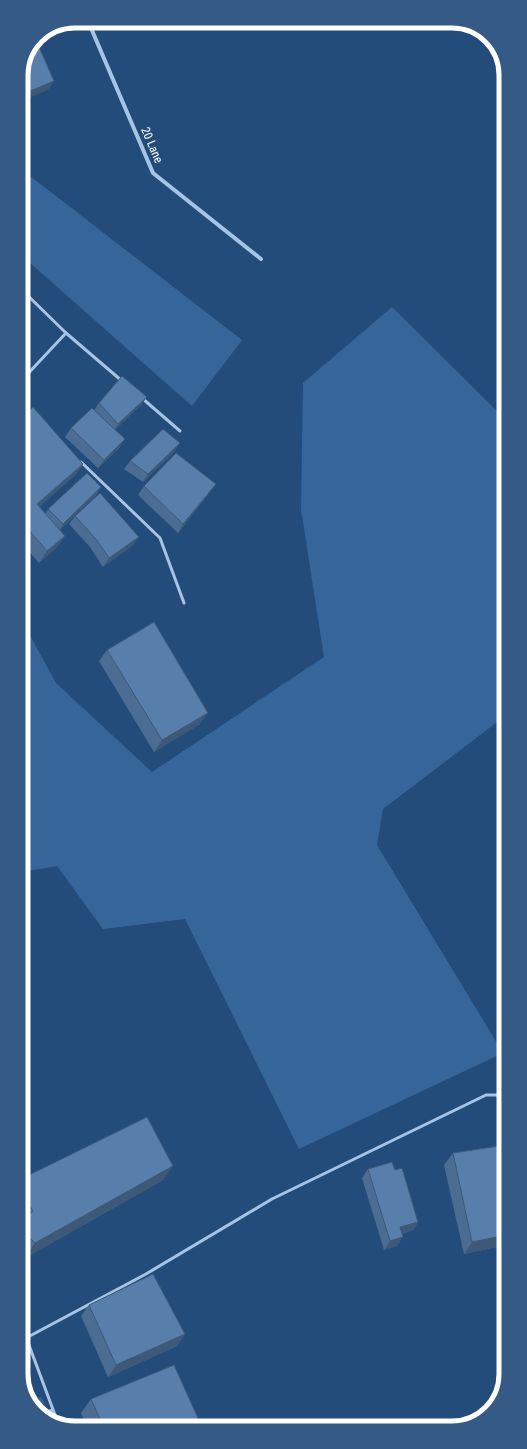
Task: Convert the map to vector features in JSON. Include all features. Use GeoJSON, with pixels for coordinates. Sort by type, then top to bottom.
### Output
{"type":"FeatureCollection","features":[{"type":"Feature","properties":{"kind":"street","name":"20 Lane"},"geometry":{"type":"LineString","coordinates":[[91,28],[153,173],[261,259]]}},
{"type":"Feature","properties":{"kind":"lane"},"geometry":{"type":"LineString","coordinates":[[28,296],[66,333],[126,384]]}},
{"type":"Feature","properties":{"kind":"lane"},"geometry":{"type":"LineString","coordinates":[[28,374],[66,333]]}},
{"type":"Feature","properties":{"kind":"lane"},"geometry":{"type":"LineString","coordinates":[[138,394],[180,431]]}},
{"type":"Feature","properties":{"kind":"lane"},"geometry":{"type":"LineString","coordinates":[[28,412],[33,417]]}},
{"type":"Feature","properties":{"kind":"lane"},"geometry":{"type":"LineString","coordinates":[[79,461],[160,538],[184,603]]}},
{"type":"Feature","properties":{"kind":"lane"},"geometry":{"type":"LineString","coordinates":[[28,1337],[146,1274],[272,1199],[486,1095],[499,1095]]}},
{"type":"Feature","properties":{"kind":"lane"},"geometry":{"type":"LineString","coordinates":[[28,1343],[55,1416]]}},
{"type":"Feature","properties":{"kind":"lane"},"geometry":{"type":"LineString","coordinates":[[47,1412],[53,1410]]}},
{"type":"Feature","properties":{"kind":"green space"},"geometry":{"type":"Polygon","coordinates":[[[28,174],[242,340],[192,406],[28,261],[28,174]]]}},
{"type":"Feature","properties":{"kind":"green space"},"geometry":{"type":"Polygon","coordinates":[[[392,307],[499,413],[499,721],[383,809],[377,845],[499,1046],[499,1055],[299,1149],[185,919],[103,929],[57,866],[28,871],[28,632],[56,683],[152,772],[324,657],[301,509],[303,383],[392,307]]]}},
{"type":"Feature","properties":{"kind":"green space"},"geometry":{"type":"Polygon","coordinates":[[[41,1397],[48,1413],[40,1405],[36,1399],[41,1397]]]}},
{"type":"Feature","properties":{"kind":"building"},"geometry":{"type":"Polygon","coordinates":[[[39,46],[54,81],[28,92],[29,66],[39,46]]]}},
{"type":"Feature","properties":{"kind":"building"},"geometry":{"type":"Polygon","coordinates":[[[122,376],[147,397],[118,424],[99,403],[122,376]]]}},
{"type":"Feature","properties":{"kind":"building"},"geometry":{"type":"Polygon","coordinates":[[[33,407],[83,464],[37,504],[65,536],[47,551],[28,529],[28,412],[33,407]]]}},
{"type":"Feature","properties":{"kind":"building"},"geometry":{"type":"Polygon","coordinates":[[[92,408],[125,439],[104,460],[71,428],[92,408]]]}},
{"type":"Feature","properties":{"kind":"building"},"geometry":{"type":"Polygon","coordinates":[[[163,429],[180,443],[148,474],[130,461],[163,429]]]}},
{"type":"Feature","properties":{"kind":"building"},"geometry":{"type":"Polygon","coordinates":[[[176,453],[216,484],[183,524],[144,486],[176,453]]]}},
{"type":"Feature","properties":{"kind":"building"},"geometry":{"type":"Polygon","coordinates":[[[87,473],[101,487],[63,524],[48,509],[87,473]]]}},
{"type":"Feature","properties":{"kind":"building"},"geometry":{"type":"Polygon","coordinates":[[[100,493],[139,537],[109,558],[96,539],[75,516],[100,493]]]}},
{"type":"Feature","properties":{"kind":"building"},"geometry":{"type":"Polygon","coordinates":[[[154,622],[208,713],[162,740],[107,650],[154,622]]]}},
{"type":"Feature","properties":{"kind":"building"},"geometry":{"type":"Polygon","coordinates":[[[147,1117],[173,1166],[35,1243],[28,1237],[28,1216],[33,1211],[28,1202],[28,1176],[147,1117]]]}},
{"type":"Feature","properties":{"kind":"building"},"geometry":{"type":"Polygon","coordinates":[[[499,1146],[499,1236],[472,1242],[453,1153],[499,1146]]]}},
{"type":"Feature","properties":{"kind":"building"},"geometry":{"type":"Polygon","coordinates":[[[392,1162],[395,1170],[402,1168],[418,1222],[400,1227],[403,1237],[390,1241],[368,1169],[392,1162]]]}},
{"type":"Feature","properties":{"kind":"building"},"geometry":{"type":"Polygon","coordinates":[[[153,1274],[185,1334],[116,1365],[89,1305],[153,1274]]]}},
{"type":"Feature","properties":{"kind":"building"},"geometry":{"type":"Polygon","coordinates":[[[174,1365],[199,1421],[101,1421],[91,1399],[174,1365]]]}}]}
